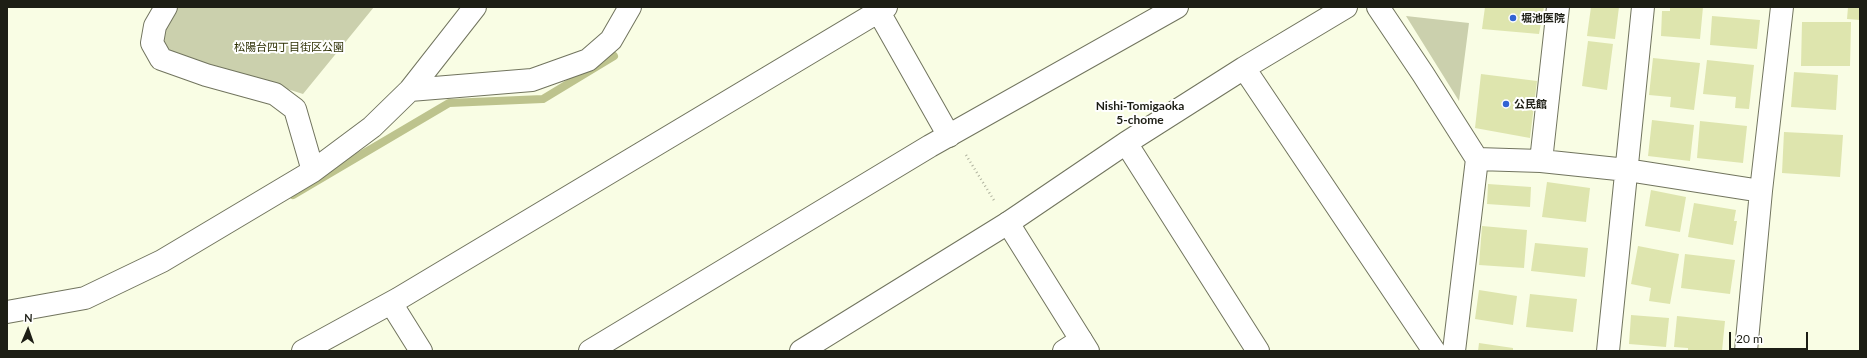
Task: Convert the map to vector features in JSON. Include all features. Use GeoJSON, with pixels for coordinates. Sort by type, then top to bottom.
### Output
{"type":"FeatureCollection","features":[{"type":"Feature","properties":{"kind":"street"},"geometry":{"type":"LineString","coordinates":[[166,7],[155,26],[152,43],[161,59],[206,75],[275,94],[296,109],[313,171]]}},
{"type":"Feature","properties":{"kind":"street"},"geometry":{"type":"LineString","coordinates":[[7,312],[85,298],[162,262],[313,171],[372,127],[410,90],[475,7]]}},
{"type":"Feature","properties":{"kind":"street"},"geometry":{"type":"LineString","coordinates":[[410,90],[532,80],[588,60],[611,40],[630,7]]}},
{"type":"Feature","properties":{"kind":"street"},"geometry":{"type":"LineString","coordinates":[[590,351],[949,136],[1177,7]]}},
{"type":"Feature","properties":{"kind":"street"},"geometry":{"type":"LineString","coordinates":[[801,351],[1008,223],[1126,143],[1244,68],[1346,7]]}},
{"type":"Feature","properties":{"kind":"street"},"geometry":{"type":"LineString","coordinates":[[1378,7],[1477,159],[1454,351]]}},
{"type":"Feature","properties":{"kind":"street"},"geometry":{"type":"LineString","coordinates":[[1542,161],[1558,7]]}},
{"type":"Feature","properties":{"kind":"street"},"geometry":{"type":"LineString","coordinates":[[1608,351],[1628,170],[1643,7]]}},
{"type":"Feature","properties":{"kind":"street"},"geometry":{"type":"LineString","coordinates":[[1746,351],[1761,191],[1782,7]]}},
{"type":"Feature","properties":{"kind":"street"},"geometry":{"type":"LineString","coordinates":[[303,351],[391,302],[880,9],[949,136]]}},
{"type":"Feature","properties":{"kind":"street"},"geometry":{"type":"LineString","coordinates":[[1244,68],[1434,351]]}},
{"type":"Feature","properties":{"kind":"street"},"geometry":{"type":"LineString","coordinates":[[1126,143],[1258,351]]}},
{"type":"Feature","properties":{"kind":"street"},"geometry":{"type":"LineString","coordinates":[[1477,159],[1542,161],[1628,170],[1761,191]]}},
{"type":"Feature","properties":{"kind":"street"},"geometry":{"type":"LineString","coordinates":[[1008,223],[1078,347]]}},
{"type":"Feature","properties":{"kind":"street"},"geometry":{"type":"LineString","coordinates":[[391,302],[421,351]]}},
{"type":"Feature","properties":{"kind":"path"},"geometry":{"type":"LineString","coordinates":[[966,154],[1008,223]]}},
{"type":"Feature","properties":{"kind":"green space","name":"松陽台四丁目街区公園"},"geometry":{"type":"Polygon","coordinates":[[[177,7],[374,7],[303,94],[165,50],[162,34],[177,7]]]}},
{"type":"Feature","properties":{"kind":"green space"},"geometry":{"type":"Polygon","coordinates":[[[1406,16],[1469,23],[1459,101],[1406,16]]]}},
{"type":"Feature","properties":{"kind":"building","name":"堀池医院"},"geometry":{"type":"Polygon","coordinates":[[[1485,7],[1544,7],[1539,34],[1482,29],[1485,7]]]}},
{"type":"Feature","properties":{"kind":"building"},"geometry":{"type":"Polygon","coordinates":[[[1591,7],[1619,7],[1615,39],[1587,36],[1591,7]]]}},
{"type":"Feature","properties":{"kind":"building"},"geometry":{"type":"Polygon","coordinates":[[[1670,7],[1703,7],[1700,39],[1661,36],[1662,11],[1670,11],[1670,7]]]}},
{"type":"Feature","properties":{"kind":"building"},"geometry":{"type":"Polygon","coordinates":[[[1848,7],[1860,7],[1860,20],[1847,19],[1848,7]]]}},
{"type":"Feature","properties":{"kind":"building"},"geometry":{"type":"Polygon","coordinates":[[[1712,16],[1760,20],[1757,49],[1710,45],[1712,16]]]}},
{"type":"Feature","properties":{"kind":"building"},"geometry":{"type":"Polygon","coordinates":[[[1802,22],[1851,22],[1850,66],[1801,66],[1802,22]]]}},
{"type":"Feature","properties":{"kind":"building"},"geometry":{"type":"Polygon","coordinates":[[[1588,41],[1613,44],[1607,90],[1582,86],[1588,41]]]}},
{"type":"Feature","properties":{"kind":"building"},"geometry":{"type":"Polygon","coordinates":[[[1653,58],[1700,63],[1694,110],[1670,107],[1671,97],[1649,95],[1653,58]]]}},
{"type":"Feature","properties":{"kind":"building"},"geometry":{"type":"Polygon","coordinates":[[[1707,60],[1754,65],[1749,109],[1735,108],[1736,97],[1703,94],[1707,60]]]}},
{"type":"Feature","properties":{"kind":"building"},"geometry":{"type":"Polygon","coordinates":[[[1794,72],[1838,75],[1836,110],[1791,107],[1794,72]]]}},
{"type":"Feature","properties":{"kind":"building","name":"公民館"},"geometry":{"type":"Polygon","coordinates":[[[1481,74],[1537,81],[1530,138],[1475,128],[1481,74]]]}},
{"type":"Feature","properties":{"kind":"building"},"geometry":{"type":"Polygon","coordinates":[[[1652,120],[1694,125],[1690,161],[1648,156],[1652,120]]]}},
{"type":"Feature","properties":{"kind":"building"},"geometry":{"type":"Polygon","coordinates":[[[1700,121],[1747,126],[1743,163],[1697,158],[1700,121]]]}},
{"type":"Feature","properties":{"kind":"building"},"geometry":{"type":"Polygon","coordinates":[[[1784,132],[1843,135],[1840,177],[1782,173],[1784,132]]]}},
{"type":"Feature","properties":{"kind":"building"},"geometry":{"type":"Polygon","coordinates":[[[1547,182],[1590,188],[1586,222],[1542,217],[1547,182]]]}},
{"type":"Feature","properties":{"kind":"building"},"geometry":{"type":"Polygon","coordinates":[[[1488,184],[1531,187],[1530,207],[1487,204],[1488,184]]]}},
{"type":"Feature","properties":{"kind":"building"},"geometry":{"type":"Polygon","coordinates":[[[1651,190],[1686,197],[1680,232],[1645,226],[1651,190]]]}},
{"type":"Feature","properties":{"kind":"building"},"geometry":{"type":"Polygon","coordinates":[[[1694,203],[1736,210],[1734,221],[1737,221],[1733,245],[1688,237],[1694,203]]]}},
{"type":"Feature","properties":{"kind":"building"},"geometry":{"type":"Polygon","coordinates":[[[1482,226],[1527,230],[1524,268],[1479,265],[1482,226]]]}},
{"type":"Feature","properties":{"kind":"building"},"geometry":{"type":"Polygon","coordinates":[[[1535,243],[1588,248],[1585,277],[1531,271],[1535,243]]]}},
{"type":"Feature","properties":{"kind":"building"},"geometry":{"type":"Polygon","coordinates":[[[1638,246],[1679,254],[1670,304],[1649,301],[1651,288],[1631,284],[1638,246]]]}},
{"type":"Feature","properties":{"kind":"building"},"geometry":{"type":"Polygon","coordinates":[[[1685,254],[1735,260],[1730,294],[1681,288],[1685,254]]]}},
{"type":"Feature","properties":{"kind":"building"},"geometry":{"type":"Polygon","coordinates":[[[1479,290],[1517,296],[1513,325],[1475,319],[1479,290]]]}},
{"type":"Feature","properties":{"kind":"building"},"geometry":{"type":"Polygon","coordinates":[[[1530,294],[1577,299],[1573,332],[1526,327],[1530,294]]]}},
{"type":"Feature","properties":{"kind":"building"},"geometry":{"type":"Polygon","coordinates":[[[1631,315],[1669,318],[1666,347],[1629,344],[1631,315]]]}},
{"type":"Feature","properties":{"kind":"building"},"geometry":{"type":"Polygon","coordinates":[[[1677,316],[1725,321],[1722,351],[1688,351],[1688,348],[1674,347],[1677,316]]]}},
{"type":"Feature","properties":{"kind":"building"},"geometry":{"type":"Polygon","coordinates":[[[1479,343],[1513,348],[1513,351],[1478,351],[1479,343]]]}},
{"type":"Feature","properties":{"kind":"waterway"},"geometry":{"type":"LineString","coordinates":[[293,195],[449,103],[543,99],[614,56]]}},
{"type":"Feature","properties":{"kind":"place","name":"堀池医院"},"geometry":{"type":"Point","coordinates":[1513,18]}},
{"type":"Feature","properties":{"kind":"place","name":"公民館"},"geometry":{"type":"Point","coordinates":[1506,104]}},
{"type":"Feature","properties":{"kind":"district","name":"Nishi-Tomigaoka 5-chome"},"geometry":{"type":"Point","coordinates":[1140,113]}}]}
